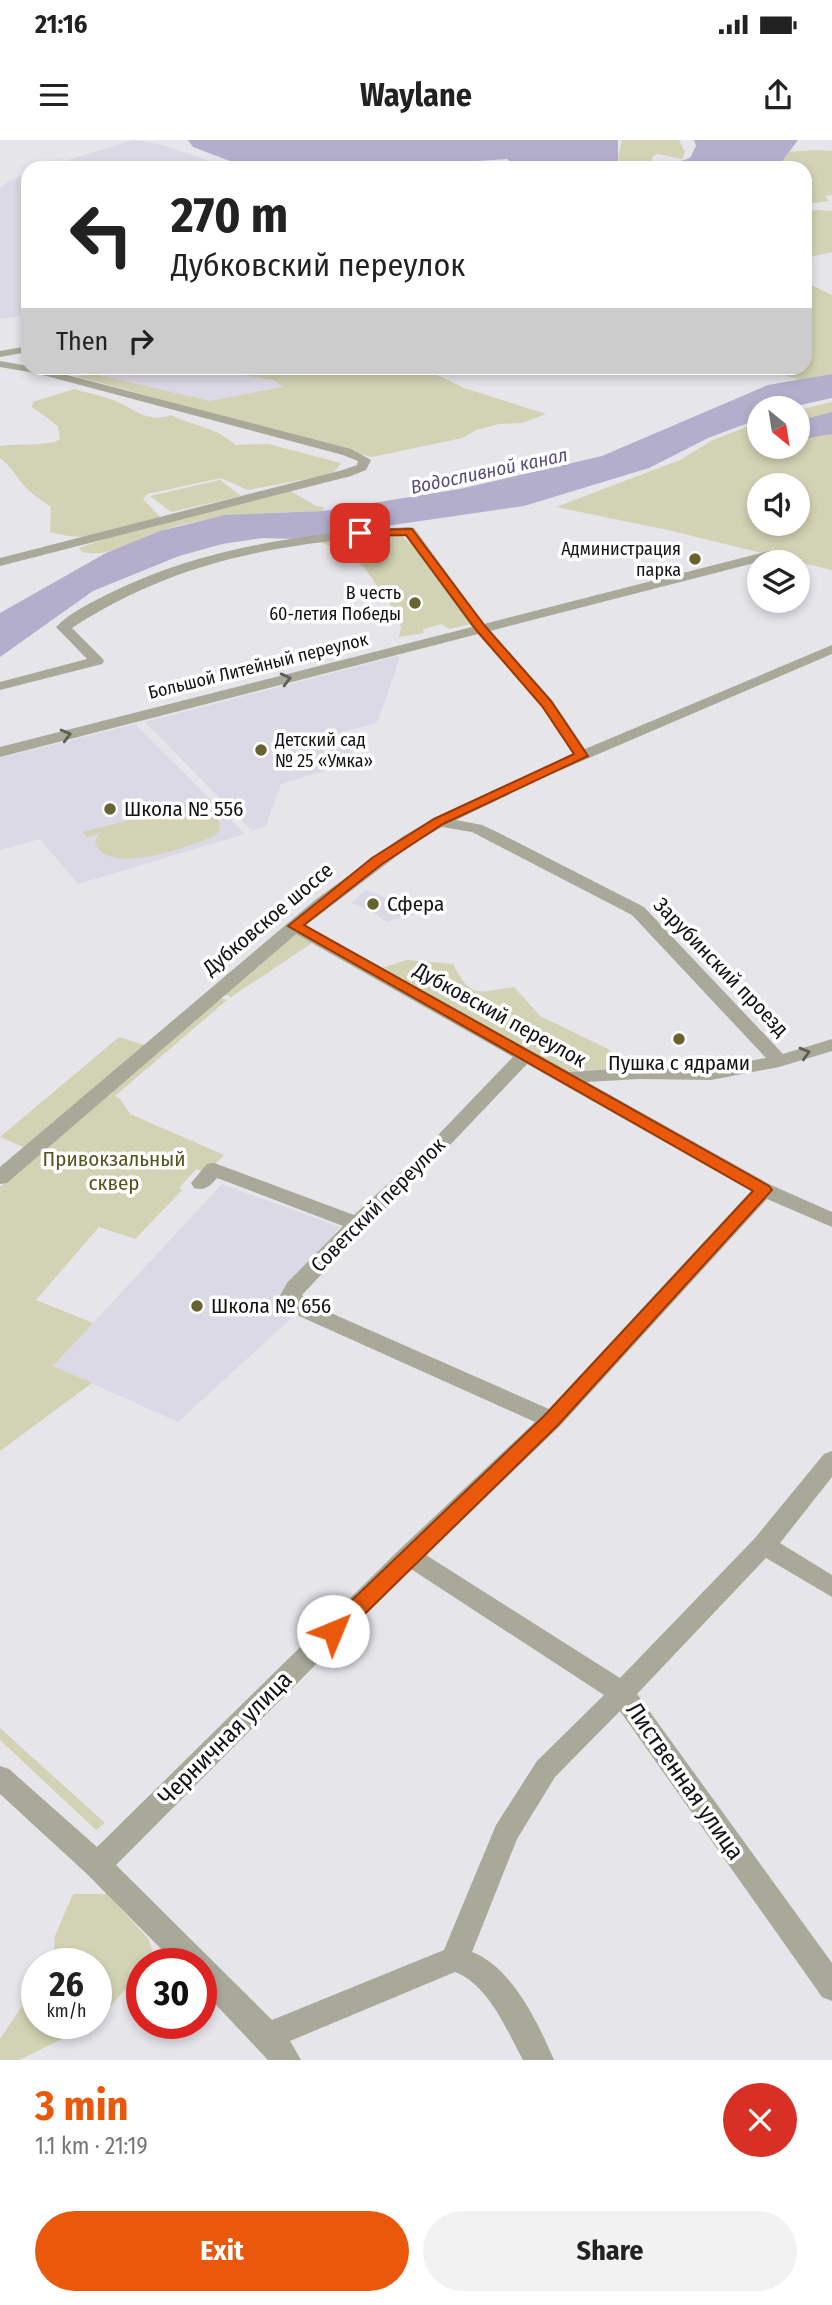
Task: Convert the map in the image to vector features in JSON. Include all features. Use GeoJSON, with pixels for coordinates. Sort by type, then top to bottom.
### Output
{"type":"FeatureCollection","features":[{"type":"Feature","properties":{"kind":"street"},"geometry":{"type":"LineString","coordinates":[[0,354],[21,350]]}},
{"type":"Feature","properties":{"kind":"street"},"geometry":{"type":"LineString","coordinates":[[0,364],[21,368]]}},
{"type":"Feature","properties":{"kind":"street"},"geometry":{"type":"LineString","coordinates":[[0,562],[362,467],[365,460],[347,452],[55,375]]}},
{"type":"Feature","properties":{"kind":"street"},"geometry":{"type":"LineString","coordinates":[[0,686],[97,661],[63,627],[111,596],[161,575],[196,563],[308,540],[360,533],[409,531],[481,628],[547,704],[582,756]]}},
{"type":"Feature","properties":{"kind":"street","name":"Большой Литейный переулок"},"geometry":{"type":"LineString","coordinates":[[0,752],[747,561]]}},
{"type":"Feature","properties":{"kind":"street","name":"Дубковское шоссе"},"geometry":{"type":"LineString","coordinates":[[0,1178],[295,926],[377,861],[439,822],[582,756],[832,649]]}},
{"type":"Feature","properties":{"kind":"street","name":"Зарубинский проезд"},"geometry":{"type":"LineString","coordinates":[[439,822],[476,828],[638,911],[779,1061]]}},
{"type":"Feature","properties":{"kind":"street","name":"Дубковский переулок"},"geometry":{"type":"LineString","coordinates":[[295,926],[764,1190],[832,1220]]}},
{"type":"Feature","properties":{"kind":"street"},"geometry":{"type":"LineString","coordinates":[[565,1078],[639,1073],[711,1074],[779,1061],[832,1045]]}},
{"type":"Feature","properties":{"kind":"street","name":"Советский переулок"},"geometry":{"type":"LineString","coordinates":[[524,1056],[423,1162],[357,1224],[295,1288],[290,1297],[307,1311],[552,1420]]}},
{"type":"Feature","properties":{"kind":"street"},"geometry":{"type":"LineString","coordinates":[[201,1183],[214,1169],[357,1224]]}},
{"type":"Feature","properties":{"kind":"street","name":"Черничная улица"},"geometry":{"type":"LineString","coordinates":[[97,1865],[552,1420],[764,1190]]}},
{"type":"Feature","properties":{"kind":"street","name":"Лиственная улица"},"geometry":{"type":"LineString","coordinates":[[832,1460],[764,1545],[622,1693],[832,1987]]}},
{"type":"Feature","properties":{"kind":"street"},"geometry":{"type":"LineString","coordinates":[[764,1545],[832,1587]]}},
{"type":"Feature","properties":{"kind":"street"},"geometry":{"type":"LineString","coordinates":[[410,1556],[622,1693],[546,1769],[506,1833],[455,1959]]}},
{"type":"Feature","properties":{"kind":"street"},"geometry":{"type":"LineString","coordinates":[[0,1777],[97,1865],[180,1948]]}},
{"type":"Feature","properties":{"kind":"street"},"geometry":{"type":"LineString","coordinates":[[268,2036],[455,1959],[470,1961],[493,1981],[539,2060]]}},
{"type":"Feature","properties":{"kind":"street"},"geometry":{"type":"LineString","coordinates":[[217,1985],[268,2036],[286,2060]]}},
{"type":"Feature","properties":{"kind":"shaded area"},"geometry":{"type":"Polygon","coordinates":[[[134,140],[159,144],[210,161],[65,161],[134,140]]]}},
{"type":"Feature","properties":{"kind":"shaded area"},"geometry":{"type":"Polygon","coordinates":[[[188,140],[618,140],[618,161],[230,161],[193,147],[188,140]]]}},
{"type":"Feature","properties":{"kind":"shaded area"},"geometry":{"type":"Polygon","coordinates":[[[694,140],[798,140],[782,161],[680,161],[690,158],[696,146],[694,140]]]}},
{"type":"Feature","properties":{"kind":"shaded area"},"geometry":{"type":"Polygon","coordinates":[[[21,176],[21,316],[0,319],[0,188],[21,176]]]}},
{"type":"Feature","properties":{"kind":"shaded area"},"geometry":{"type":"Polygon","coordinates":[[[832,374],[832,398],[810,403],[810,396],[747,396],[747,423],[708,438],[649,468],[524,506],[296,539],[263,538],[222,544],[179,556],[93,591],[0,657],[0,613],[106,553],[160,531],[225,515],[323,511],[460,489],[602,456],[768,385],[832,374]]]}},
{"type":"Feature","properties":{"kind":"shaded area"},"geometry":{"type":"Polygon","coordinates":[[[96,375],[274,375],[293,388],[210,404],[96,375]]]}},
{"type":"Feature","properties":{"kind":"shaded area"},"geometry":{"type":"Polygon","coordinates":[[[832,412],[832,434],[810,438],[810,418],[832,412]]]}},
{"type":"Feature","properties":{"kind":"shaded area","name":"Детский сад № 25 «Умка»"},"geometry":{"type":"Polygon","coordinates":[[[397,656],[400,658],[377,723],[334,734],[360,760],[281,784],[266,826],[252,831],[145,722],[397,656]]]}},
{"type":"Feature","properties":{"kind":"shaded area","name":"Школа № 556"},"geometry":{"type":"Polygon","coordinates":[[[135,724],[245,834],[78,884],[40,839],[0,850],[0,758],[135,724]]]}},
{"type":"Feature","properties":{"kind":"shaded area"},"geometry":{"type":"Polygon","coordinates":[[[366,890],[420,912],[387,922],[372,911],[351,903],[366,890]]]}},
{"type":"Feature","properties":{"kind":"shaded area","name":"Школа № 656"},"geometry":{"type":"Polygon","coordinates":[[[222,1184],[340,1227],[276,1298],[295,1315],[178,1422],[53,1366],[222,1184]]]}},
{"type":"Feature","properties":{"kind":"green space"},"geometry":{"type":"Polygon","coordinates":[[[622,140],[679,140],[685,152],[682,159],[658,154],[653,156],[652,161],[620,161],[618,158],[622,140]]]}},
{"type":"Feature","properties":{"kind":"green space"},"geometry":{"type":"Polygon","coordinates":[[[832,151],[832,195],[825,196],[829,201],[812,203],[812,161],[781,161],[786,152],[832,151]]]}},
{"type":"Feature","properties":{"kind":"green space"},"geometry":{"type":"Polygon","coordinates":[[[812,211],[832,211],[832,252],[812,256],[812,211]]]}},
{"type":"Feature","properties":{"kind":"green space"},"geometry":{"type":"Polygon","coordinates":[[[812,285],[832,295],[832,374],[799,380],[785,375],[812,375],[812,285]]]}},
{"type":"Feature","properties":{"kind":"green space"},"geometry":{"type":"Polygon","coordinates":[[[98,375],[210,401],[283,387],[274,380],[243,375],[437,375],[464,388],[546,414],[522,423],[499,424],[476,430],[462,438],[372,457],[75,376],[98,375]]]}},
{"type":"Feature","properties":{"kind":"green space"},"geometry":{"type":"Polygon","coordinates":[[[74,389],[113,400],[150,417],[171,415],[212,430],[235,445],[268,444],[341,463],[333,474],[248,490],[221,478],[147,494],[143,499],[161,518],[119,531],[80,537],[50,532],[51,507],[29,491],[0,458],[0,446],[60,440],[58,426],[32,407],[33,402],[74,389]]]}},
{"type":"Feature","properties":{"kind":"green space"},"geometry":{"type":"Polygon","coordinates":[[[832,402],[832,570],[810,565],[810,550],[750,550],[556,507],[680,460],[713,440],[747,427],[747,459],[810,459],[810,407],[832,402]]]}},
{"type":"Feature","properties":{"kind":"green space"},"geometry":{"type":"Polygon","coordinates":[[[220,480],[241,496],[171,512],[150,496],[220,480]]]}},
{"type":"Feature","properties":{"kind":"green space"},"geometry":{"type":"Polygon","coordinates":[[[289,490],[316,506],[324,507],[323,511],[199,521],[158,532],[111,551],[92,553],[82,552],[79,548],[125,532],[289,490]]]}},
{"type":"Feature","properties":{"kind":"green space"},"geometry":{"type":"Polygon","coordinates":[[[400,535],[430,565],[470,624],[449,629],[442,624],[423,629],[424,633],[399,637],[399,617],[364,567],[337,549],[317,541],[400,535]]]}},
{"type":"Feature","properties":{"kind":"green space"},"geometry":{"type":"Polygon","coordinates":[[[194,803],[198,807],[194,809],[212,814],[218,819],[220,830],[214,836],[168,852],[131,858],[114,857],[102,852],[95,842],[99,834],[87,837],[83,832],[194,803]]]}},
{"type":"Feature","properties":{"kind":"green space"},"geometry":{"type":"Polygon","coordinates":[[[294,930],[315,941],[231,997],[221,993],[294,930]]]}},
{"type":"Feature","properties":{"kind":"green space"},"geometry":{"type":"Polygon","coordinates":[[[407,960],[453,964],[465,983],[477,991],[514,987],[540,1016],[608,1049],[622,1065],[619,1068],[567,1072],[382,968],[407,960]]]}},
{"type":"Feature","properties":{"kind":"green space","name":"Привокзальный сквер"},"geometry":{"type":"Polygon","coordinates":[[[215,996],[227,1000],[115,1096],[130,1114],[224,1155],[207,1173],[196,1169],[179,1188],[182,1190],[135,1239],[99,1227],[36,1300],[93,1323],[53,1366],[92,1383],[0,1451],[0,1187],[215,996]]]}},
{"type":"Feature","properties":{"kind":"green space"},"geometry":{"type":"Polygon","coordinates":[[[119,1037],[147,1046],[28,1149],[0,1137],[119,1037]]]}},
{"type":"Feature","properties":{"kind":"green space"},"geometry":{"type":"Polygon","coordinates":[[[0,1728],[105,1823],[96,1830],[0,1740],[0,1728]]]}},
{"type":"Feature","properties":{"kind":"green space"},"geometry":{"type":"Polygon","coordinates":[[[73,1894],[108,1894],[149,1940],[151,1948],[126,1948],[126,1989],[112,2004],[112,1948],[54,1948],[55,1936],[73,1894]]]}},
{"type":"Feature","properties":{"kind":"green space"},"geometry":{"type":"Polygon","coordinates":[[[21,2008],[21,2039],[62,2039],[19,2060],[0,2060],[0,2039],[21,2008]]]}},
{"type":"Feature","properties":{"kind":"place","name":"Администрация парка"},"geometry":{"type":"Point","coordinates":[695,559]}},
{"type":"Feature","properties":{"kind":"place","name":"В честь 60-летия Победы"},"geometry":{"type":"Point","coordinates":[415,603]}},
{"type":"Feature","properties":{"kind":"place","name":"Детский сад № 25 «Умка»"},"geometry":{"type":"Point","coordinates":[261,750]}},
{"type":"Feature","properties":{"kind":"place","name":"Школа № 556"},"geometry":{"type":"Point","coordinates":[110,809]}},
{"type":"Feature","properties":{"kind":"place","name":"Сфера"},"geometry":{"type":"Point","coordinates":[373,904]}},
{"type":"Feature","properties":{"kind":"place","name":"Пушка с ядрами"},"geometry":{"type":"Point","coordinates":[679,1039]}},
{"type":"Feature","properties":{"kind":"place","name":"Школа № 656"},"geometry":{"type":"Point","coordinates":[197,1306]}},
{"type":"Feature","properties":{"kind":"route"},"geometry":{"type":"LineString","coordinates":[[333,1631],[552,1420],[764,1190],[295,926],[351,880],[408,840],[490,796],[582,756],[547,704],[481,628],[409,531],[360,533]]}},
{"type":"Feature","properties":{"kind":"water label","name":"Водосливной канал"},"geometry":{"type":"Point","coordinates":[489,471]}}]}
